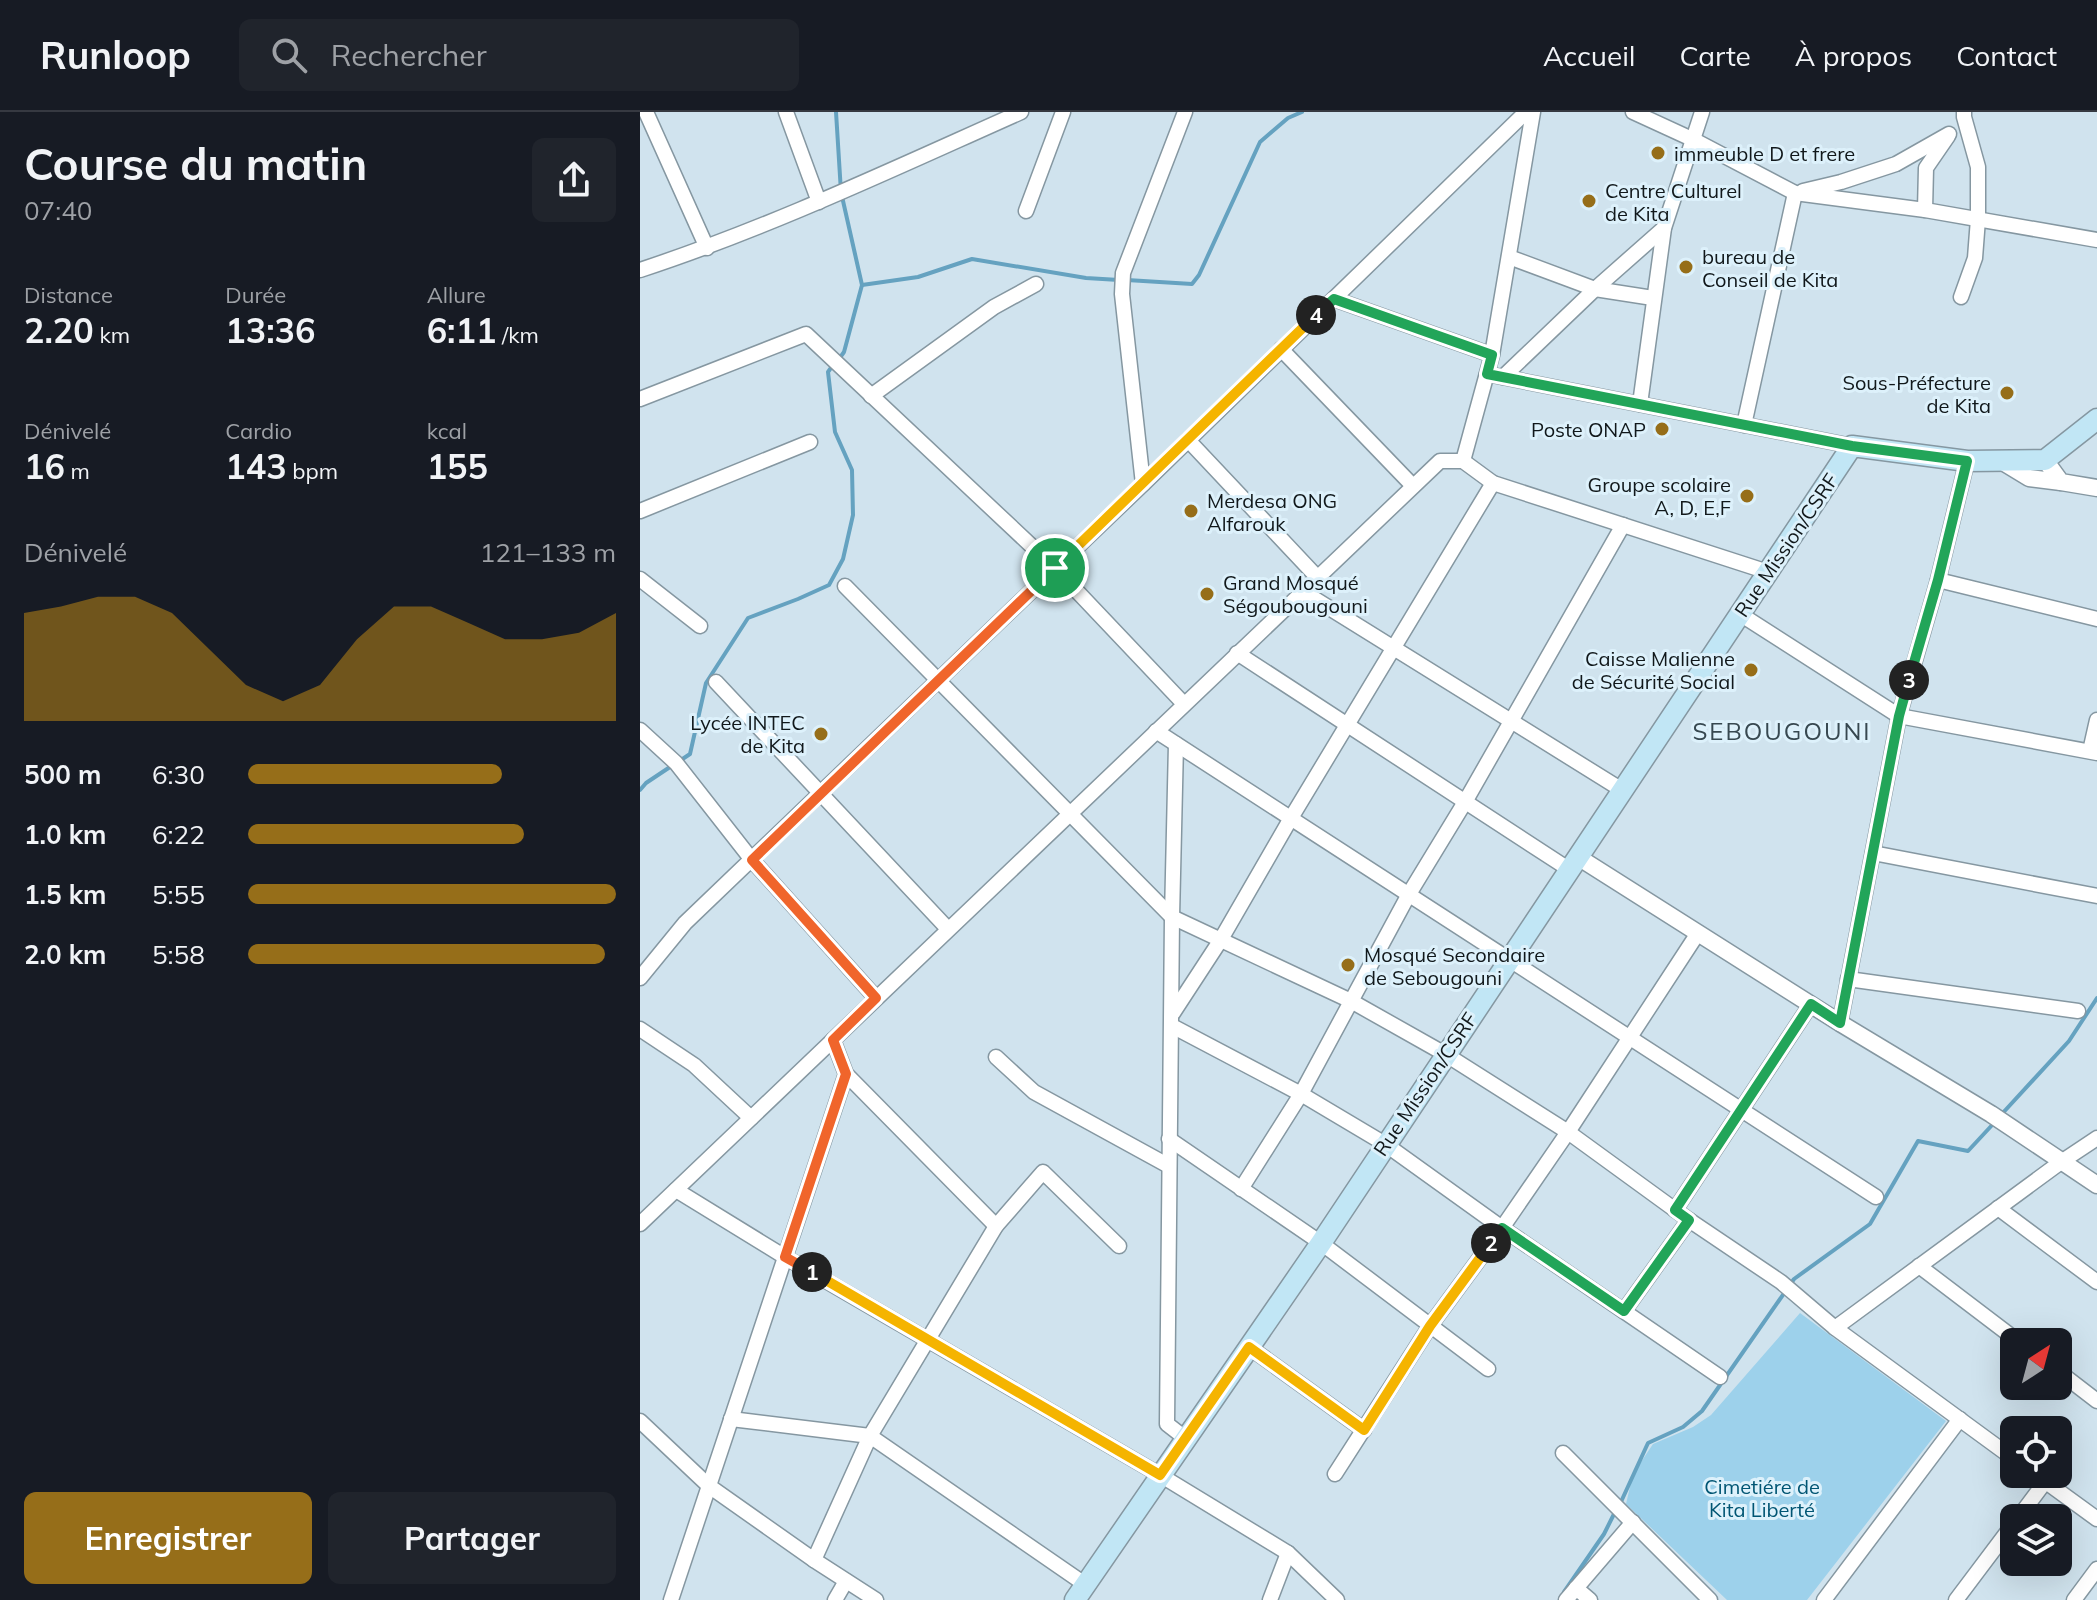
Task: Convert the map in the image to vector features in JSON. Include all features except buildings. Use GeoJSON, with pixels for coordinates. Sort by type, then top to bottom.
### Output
{"type":"FeatureCollection","features":[{"type":"Feature","properties":{"kind":"main road"},"geometry":{"type":"LineString","coordinates":[[1852,446],[1967,461],[2045,460],[2097,419]]}},
{"type":"Feature","properties":{"kind":"main road","name":"Rue Mission/CSRF"},"geometry":{"type":"LineString","coordinates":[[1080,1592],[1321,1243],[1852,446]]}},
{"type":"Feature","properties":{"kind":"street"},"geometry":{"type":"LineString","coordinates":[[646,112],[707,248]]}},
{"type":"Feature","properties":{"kind":"street"},"geometry":{"type":"LineString","coordinates":[[786,112],[819,202]]}},
{"type":"Feature","properties":{"kind":"street"},"geometry":{"type":"LineString","coordinates":[[640,270],[707,248],[819,202],[1021,112]]}},
{"type":"Feature","properties":{"kind":"street"},"geometry":{"type":"LineString","coordinates":[[1026,211],[1063,112]]}},
{"type":"Feature","properties":{"kind":"street"},"geometry":{"type":"LineString","coordinates":[[1143,484],[1122,294],[1123,273],[1185,112]]}},
{"type":"Feature","properties":{"kind":"street"},"geometry":{"type":"LineString","coordinates":[[640,978],[685,923],[1526,112]]}},
{"type":"Feature","properties":{"kind":"street"},"geometry":{"type":"LineString","coordinates":[[1463,461],[1492,355],[1533,112]]}},
{"type":"Feature","properties":{"kind":"street"},"geometry":{"type":"LineString","coordinates":[[1633,112],[1795,193],[1925,210],[2097,240]]}},
{"type":"Feature","properties":{"kind":"street"},"geometry":{"type":"LineString","coordinates":[[1640,404],[1664,228],[1702,112]]}},
{"type":"Feature","properties":{"kind":"street"},"geometry":{"type":"LineString","coordinates":[[1925,210],[1926,168],[1964,115]]}},
{"type":"Feature","properties":{"kind":"street"},"geometry":{"type":"LineString","coordinates":[[1961,297],[1975,258],[1978,219],[1978,167],[1964,115]]}},
{"type":"Feature","properties":{"kind":"street"},"geometry":{"type":"LineString","coordinates":[[1795,193],[1896,164],[1949,134]]}},
{"type":"Feature","properties":{"kind":"street"},"geometry":{"type":"LineString","coordinates":[[1744,425],[1795,193]]}},
{"type":"Feature","properties":{"kind":"street"},"geometry":{"type":"LineString","coordinates":[[1503,377],[1664,228]]}},
{"type":"Feature","properties":{"kind":"street"},"geometry":{"type":"LineString","coordinates":[[1509,257],[1595,289],[1653,298]]}},
{"type":"Feature","properties":{"kind":"street"},"geometry":{"type":"LineString","coordinates":[[871,396],[994,307],[1036,284]]}},
{"type":"Feature","properties":{"kind":"street"},"geometry":{"type":"LineString","coordinates":[[1334,299],[1492,355]]}},
{"type":"Feature","properties":{"kind":"street"},"geometry":{"type":"LineString","coordinates":[[640,399],[806,334],[1055,568],[1184,704]]}},
{"type":"Feature","properties":{"kind":"street"},"geometry":{"type":"LineString","coordinates":[[1281,349],[1413,486]]}},
{"type":"Feature","properties":{"kind":"street"},"geometry":{"type":"LineString","coordinates":[[1487,374],[1852,446]]}},
{"type":"Feature","properties":{"kind":"street"},"geometry":{"type":"LineString","coordinates":[[1188,440],[1317,577]]}},
{"type":"Feature","properties":{"kind":"street"},"geometry":{"type":"LineString","coordinates":[[640,511],[810,442]]}},
{"type":"Feature","properties":{"kind":"street"},"geometry":{"type":"LineString","coordinates":[[2045,460],[2061,482]]}},
{"type":"Feature","properties":{"kind":"street"},"geometry":{"type":"LineString","coordinates":[[640,1224],[1440,461],[1463,461],[1493,483],[1768,572]]}},
{"type":"Feature","properties":{"kind":"street"},"geometry":{"type":"LineString","coordinates":[[1840,1023],[1899,716],[1938,580],[1967,461]]}},
{"type":"Feature","properties":{"kind":"street"},"geometry":{"type":"LineString","coordinates":[[2001,461],[2029,478],[2097,488]]}},
{"type":"Feature","properties":{"kind":"street"},"geometry":{"type":"LineString","coordinates":[[1172,1020],[1493,483]]}},
{"type":"Feature","properties":{"kind":"street"},"geometry":{"type":"LineString","coordinates":[[1241,1189],[1301,1094],[1409,894],[1623,525]]}},
{"type":"Feature","properties":{"kind":"street"},"geometry":{"type":"LineString","coordinates":[[640,579],[700,626]]}},
{"type":"Feature","properties":{"kind":"street"},"geometry":{"type":"LineString","coordinates":[[1938,580],[2097,619]]}},
{"type":"Feature","properties":{"kind":"street"},"geometry":{"type":"LineString","coordinates":[[845,586],[1172,917],[1351,1001],[1445,1054],[1568,1132],[1781,1282],[1835,1328],[2000,1449]]}},
{"type":"Feature","properties":{"kind":"street"},"geometry":{"type":"LineString","coordinates":[[1302,591],[1622,790]]}},
{"type":"Feature","properties":{"kind":"street"},"geometry":{"type":"LineString","coordinates":[[1740,614],[1899,716],[2094,752],[2097,720]]}},
{"type":"Feature","properties":{"kind":"street"},"geometry":{"type":"LineString","coordinates":[[1237,653],[1465,802],[1698,933],[1991,1114],[2097,1185]]}},
{"type":"Feature","properties":{"kind":"street"},"geometry":{"type":"LineString","coordinates":[[716,682],[948,929]]}},
{"type":"Feature","properties":{"kind":"street"},"geometry":{"type":"LineString","coordinates":[[640,730],[667,754],[752,860],[876,998]]}},
{"type":"Feature","properties":{"kind":"street"},"geometry":{"type":"LineString","coordinates":[[1156,731],[1876,1197]]}},
{"type":"Feature","properties":{"kind":"street"},"geometry":{"type":"LineString","coordinates":[[1176,744],[1167,1424],[1185,1438]]}},
{"type":"Feature","properties":{"kind":"street"},"geometry":{"type":"LineString","coordinates":[[1873,853],[2097,896]]}},
{"type":"Feature","properties":{"kind":"street"},"geometry":{"type":"LineString","coordinates":[[1335,1474],[1430,1326],[1568,1132],[1698,933]]}},
{"type":"Feature","properties":{"kind":"street"},"geometry":{"type":"LineString","coordinates":[[1848,979],[2078,1011]]}},
{"type":"Feature","properties":{"kind":"street"},"geometry":{"type":"LineString","coordinates":[[1675,1210],[1811,1004]]}},
{"type":"Feature","properties":{"kind":"street"},"geometry":{"type":"LineString","coordinates":[[1172,1020],[1385,1144],[1720,1377]]}},
{"type":"Feature","properties":{"kind":"street"},"geometry":{"type":"LineString","coordinates":[[640,1029],[694,1065],[751,1118]]}},
{"type":"Feature","properties":{"kind":"street"},"geometry":{"type":"LineString","coordinates":[[833,1040],[846,1074],[996,1226]]}},
{"type":"Feature","properties":{"kind":"street"},"geometry":{"type":"LineString","coordinates":[[996,1057],[1034,1092],[1169,1166]]}},
{"type":"Feature","properties":{"kind":"street"},"geometry":{"type":"LineString","coordinates":[[671,1600],[846,1074]]}},
{"type":"Feature","properties":{"kind":"street"},"geometry":{"type":"LineString","coordinates":[[1835,1328],[2097,1138]]}},
{"type":"Feature","properties":{"kind":"street"},"geometry":{"type":"LineString","coordinates":[[1169,1139],[1321,1243],[1488,1369]]}},
{"type":"Feature","properties":{"kind":"street"},"geometry":{"type":"LineString","coordinates":[[814,1560],[870,1436],[996,1226],[1043,1172],[1119,1246]]}},
{"type":"Feature","properties":{"kind":"street"},"geometry":{"type":"LineString","coordinates":[[676,1190],[1288,1553],[1337,1600]]}},
{"type":"Feature","properties":{"kind":"street"},"geometry":{"type":"LineString","coordinates":[[1998,1208],[2097,1282]]}},
{"type":"Feature","properties":{"kind":"street"},"geometry":{"type":"LineString","coordinates":[[1624,1311],[1689,1220]]}},
{"type":"Feature","properties":{"kind":"street"},"geometry":{"type":"LineString","coordinates":[[1919,1266],[2001,1328]]}},
{"type":"Feature","properties":{"kind":"street"},"geometry":{"type":"LineString","coordinates":[[1249,1347],[1364,1430]]}},
{"type":"Feature","properties":{"kind":"street"},"geometry":{"type":"LineString","coordinates":[[2072,1382],[2097,1401]]}},
{"type":"Feature","properties":{"kind":"street"},"geometry":{"type":"LineString","coordinates":[[731,1419],[870,1436],[1080,1592]]}},
{"type":"Feature","properties":{"kind":"street"},"geometry":{"type":"LineString","coordinates":[[1824,1600],[1960,1419]]}},
{"type":"Feature","properties":{"kind":"street"},"geometry":{"type":"LineString","coordinates":[[640,1421],[709,1486],[876,1600]]}},
{"type":"Feature","properties":{"kind":"street"},"geometry":{"type":"LineString","coordinates":[[1563,1453],[1710,1600]]}},
{"type":"Feature","properties":{"kind":"street"},"geometry":{"type":"LineString","coordinates":[[2054,1488],[2097,1519]]}},
{"type":"Feature","properties":{"kind":"street"},"geometry":{"type":"LineString","coordinates":[[1566,1600],[1633,1522]]}},
{"type":"Feature","properties":{"kind":"street"},"geometry":{"type":"LineString","coordinates":[[1956,1600],[2000,1542]]}},
{"type":"Feature","properties":{"kind":"street"},"geometry":{"type":"LineString","coordinates":[[1270,1600],[1288,1553]]}},
{"type":"Feature","properties":{"kind":"street"},"geometry":{"type":"LineString","coordinates":[[2074,1600],[2097,1569]]}},
{"type":"Feature","properties":{"kind":"street"},"geometry":{"type":"LineString","coordinates":[[835,1600],[846,1581]]}},
{"type":"Feature","properties":{"kind":"street"},"geometry":{"type":"LineString","coordinates":[[1576,1588],[1590,1600]]}},
{"type":"Feature","properties":{"kind":"green space","name":"Cimetiére de Kita Liberté"},"geometry":{"type":"Polygon","coordinates":[[[1800,1313],[1946,1421],[1807,1600],[1727,1600],[1626,1504],[1633,1474],[1653,1444],[1693,1427],[1711,1415],[1800,1313]]]}},
{"type":"Feature","properties":{"kind":"waterway"},"geometry":{"type":"LineString","coordinates":[[836,112],[841,192],[862,285],[844,352],[839,359]]}},
{"type":"Feature","properties":{"kind":"waterway"},"geometry":{"type":"LineString","coordinates":[[1127,280],[1192,284],[1199,275],[1260,142],[1288,118],[1302,112]]}},
{"type":"Feature","properties":{"kind":"waterway"},"geometry":{"type":"LineString","coordinates":[[862,285],[918,277],[972,259],[1086,278],[1119,280]]}},
{"type":"Feature","properties":{"kind":"waterway"},"geometry":{"type":"LineString","coordinates":[[681,760],[690,754],[706,683],[748,618],[829,585],[843,559],[853,515],[852,470],[835,432],[828,372],[833,365]]}},
{"type":"Feature","properties":{"kind":"waterway"},"geometry":{"type":"LineString","coordinates":[[640,790],[673,765]]}},
{"type":"Feature","properties":{"kind":"waterway"},"geometry":{"type":"LineString","coordinates":[[2000,1116],[2069,1041],[2097,998]]}},
{"type":"Feature","properties":{"kind":"waterway"},"geometry":{"type":"LineString","coordinates":[[1620,1504],[1648,1443],[1683,1427],[1702,1411],[1794,1279],[1870,1224],[1918,1141],[1968,1151],[1994,1123]]}},
{"type":"Feature","properties":{"kind":"waterway"},"geometry":{"type":"LineString","coordinates":[[1564,1592],[1604,1534],[1615,1512]]}},
{"type":"Feature","properties":{"kind":"place","name":"immeuble D et frere"},"geometry":{"type":"Point","coordinates":[1658,153]}},
{"type":"Feature","properties":{"kind":"place","name":"Centre Culturel de Kita"},"geometry":{"type":"Point","coordinates":[1589,201]}},
{"type":"Feature","properties":{"kind":"place","name":"bureau de Conseil de Kita"},"geometry":{"type":"Point","coordinates":[1686,267]}},
{"type":"Feature","properties":{"kind":"place","name":"Sous-Préfecture de Kita"},"geometry":{"type":"Point","coordinates":[2007,393]}},
{"type":"Feature","properties":{"kind":"place","name":"Poste ONAP"},"geometry":{"type":"Point","coordinates":[1662,429]}},
{"type":"Feature","properties":{"kind":"place","name":"Groupe scolaire A, D, E,F"},"geometry":{"type":"Point","coordinates":[1747,496]}},
{"type":"Feature","properties":{"kind":"place","name":"Merdesa ONG Alfarouk"},"geometry":{"type":"Point","coordinates":[1191,511]}},
{"type":"Feature","properties":{"kind":"place","name":"Grand Mosqué Ségoubougouni"},"geometry":{"type":"Point","coordinates":[1207,594]}},
{"type":"Feature","properties":{"kind":"place","name":"Caisse Malienne de Sécurité Social"},"geometry":{"type":"Point","coordinates":[1751,670]}},
{"type":"Feature","properties":{"kind":"place","name":"Lycée INTEC de Kita"},"geometry":{"type":"Point","coordinates":[821,734]}},
{"type":"Feature","properties":{"kind":"place","name":"Mosqué Secondaire de Sebougouni"},"geometry":{"type":"Point","coordinates":[1348,965]}},
{"type":"Feature","properties":{"kind":"district","name":"SEBOUGOUNI"},"geometry":{"type":"Point","coordinates":[1782,731]}},
{"type":"Feature","properties":{"kind":"route"},"geometry":{"type":"LineString","coordinates":[[1334,299],[1492,355],[1487,374],[1852,446],[1967,461],[1938,580],[1899,716],[1840,1023],[1811,1004],[1675,1210],[1689,1220],[1624,1311],[1502,1228],[1430,1326],[1364,1430],[1249,1347],[1160,1475],[785,1257],[846,1074],[833,1040],[876,998],[752,860],[1055,568],[1334,299]]}}]}
